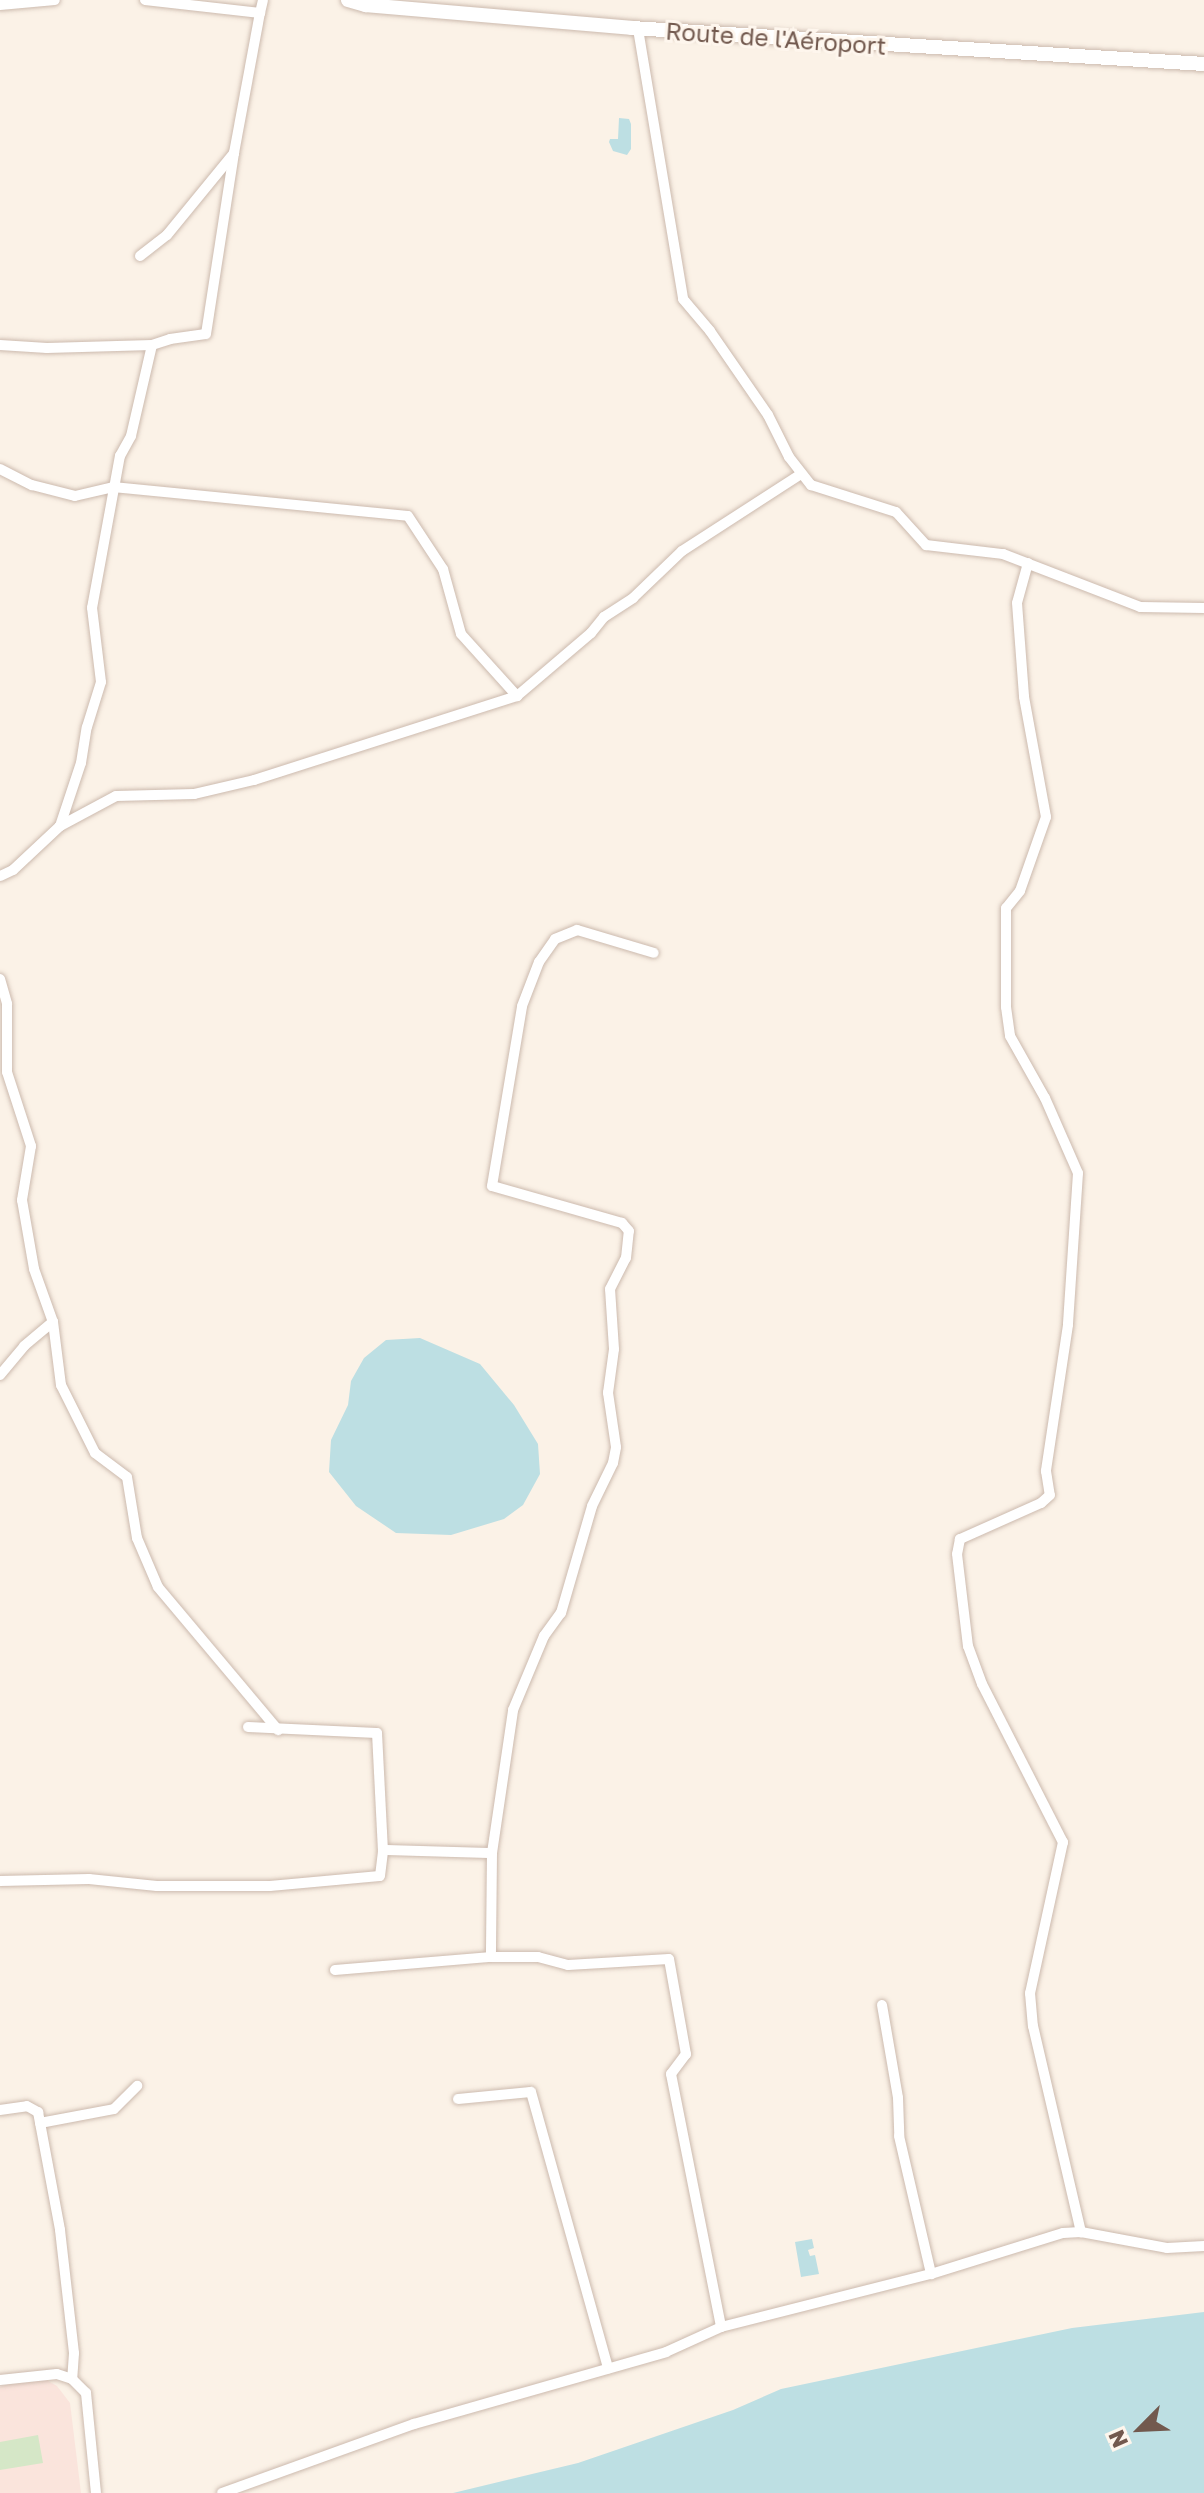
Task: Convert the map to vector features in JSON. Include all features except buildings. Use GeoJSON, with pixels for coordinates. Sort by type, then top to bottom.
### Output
{"type":"FeatureCollection","features":[{"type":"Feature","properties":{"kind":"main road","name":"Route de l'Aéroport"},"geometry":{"type":"LineString","coordinates":[[348,0],[366,5],[452,6],[638,29],[1204,64]]}},
{"type":"Feature","properties":{"kind":"street"},"geometry":{"type":"LineString","coordinates":[[0,5],[55,0]]}},
{"type":"Feature","properties":{"kind":"street"},"geometry":{"type":"LineString","coordinates":[[145,0],[260,13]]}},
{"type":"Feature","properties":{"kind":"street"},"geometry":{"type":"LineString","coordinates":[[0,345],[47,348],[152,345],[206,334],[234,153],[263,0]]}},
{"type":"Feature","properties":{"kind":"street"},"geometry":{"type":"LineString","coordinates":[[638,29],[683,299],[710,331],[768,415],[801,474],[811,485],[896,512],[926,545],[1003,554],[1140,607],[1204,608]]}},
{"type":"Feature","properties":{"kind":"street"},"geometry":{"type":"LineString","coordinates":[[140,256],[167,235],[234,153]]}},
{"type":"Feature","properties":{"kind":"street"},"geometry":{"type":"LineString","coordinates":[[60,826],[81,763],[87,727],[101,682],[92,608],[120,456],[131,436],[152,345]]}},
{"type":"Feature","properties":{"kind":"street"},"geometry":{"type":"LineString","coordinates":[[0,469],[32,485],[75,496],[113,487],[408,516],[443,569],[461,634],[517,696]]}},
{"type":"Feature","properties":{"kind":"street"},"geometry":{"type":"LineString","coordinates":[[0,876],[13,870],[60,826],[116,796],[194,794],[254,780],[517,696],[591,633],[604,617],[633,598],[682,551],[801,474]]}},
{"type":"Feature","properties":{"kind":"street"},"geometry":{"type":"LineString","coordinates":[[1028,563],[1017,603],[1024,697],[1046,817],[1020,891],[1006,908],[1006,1007],[1010,1036],[1045,1098],[1078,1173],[1068,1325],[1046,1471],[1051,1485],[1050,1495],[1041,1503],[960,1539],[957,1554],[968,1646],[982,1684],[1063,1842],[1030,1993],[1033,2026],[1081,2232]]}},
{"type":"Feature","properties":{"kind":"street"},"geometry":{"type":"LineString","coordinates":[[491,1957],[492,1853],[513,1710],[544,1636],[561,1613],[592,1506],[613,1463],[616,1447],[608,1393],[614,1349],[610,1289],[626,1258],[629,1231],[622,1223],[492,1186],[522,1006],[539,962],[555,939],[577,930],[654,953]]}},
{"type":"Feature","properties":{"kind":"street"},"geometry":{"type":"LineString","coordinates":[[0,979],[7,1004],[7,1072],[31,1146],[22,1200],[34,1269],[53,1322],[61,1385],[95,1453],[127,1477],[137,1538],[158,1587],[278,1730]]}},
{"type":"Feature","properties":{"kind":"street"},"geometry":{"type":"LineString","coordinates":[[0,1375],[24,1346],[53,1322]]}},
{"type":"Feature","properties":{"kind":"street"},"geometry":{"type":"LineString","coordinates":[[0,1881],[89,1879],[157,1886],[270,1886],[380,1876],[383,1850],[377,1733],[248,1727]]}},
{"type":"Feature","properties":{"kind":"street"},"geometry":{"type":"LineString","coordinates":[[383,1850],[492,1853]]}},
{"type":"Feature","properties":{"kind":"street"},"geometry":{"type":"LineString","coordinates":[[335,1970],[491,1957],[538,1957],[568,1965],[669,1959],[686,2054],[671,2074],[721,2327]]}},
{"type":"Feature","properties":{"kind":"street"},"geometry":{"type":"LineString","coordinates":[[882,2005],[898,2098],[899,2136],[931,2274]]}},
{"type":"Feature","properties":{"kind":"street"},"geometry":{"type":"LineString","coordinates":[[40,2123],[114,2109],[137,2086]]}},
{"type":"Feature","properties":{"kind":"street"},"geometry":{"type":"LineString","coordinates":[[458,2099],[531,2092],[608,2368]]}},
{"type":"Feature","properties":{"kind":"street"},"geometry":{"type":"LineString","coordinates":[[0,2110],[33,2107],[40,2123],[60,2230],[74,2353],[72,2379]]}},
{"type":"Feature","properties":{"kind":"street"},"geometry":{"type":"LineString","coordinates":[[222,2493],[414,2424],[666,2352],[721,2327],[931,2274],[1063,2233],[1081,2232],[1167,2248],[1204,2246]]}},
{"type":"Feature","properties":{"kind":"street"},"geometry":{"type":"LineString","coordinates":[[0,2380],[57,2374],[72,2379],[86,2393],[96,2493]]}},
{"type":"Feature","properties":{"kind":"shaded area"},"geometry":{"type":"Polygon","coordinates":[[[36,2374],[57,2386],[70,2403],[81,2493],[0,2493],[0,2387],[36,2374]]]}},
{"type":"Feature","properties":{"kind":"green space"},"geometry":{"type":"Polygon","coordinates":[[[38,2435],[43,2463],[0,2470],[0,2442],[38,2435]]]}},
{"type":"Feature","properties":{"kind":"water"},"geometry":{"type":"Polygon","coordinates":[[[619,118],[629,119],[631,124],[631,149],[627,155],[613,151],[609,142],[610,139],[618,139],[619,118]]]}},
{"type":"Feature","properties":{"kind":"water"},"geometry":{"type":"Polygon","coordinates":[[[420,1338],[480,1364],[514,1405],[538,1444],[540,1474],[523,1505],[504,1519],[451,1535],[396,1533],[356,1506],[329,1472],[331,1440],[348,1405],[351,1381],[364,1358],[386,1340],[420,1338]]]}},
{"type":"Feature","properties":{"kind":"water"},"geometry":{"type":"Polygon","coordinates":[[[812,2239],[814,2248],[808,2250],[810,2256],[815,2255],[819,2274],[801,2277],[795,2242],[812,2239]]]}},
{"type":"Feature","properties":{"kind":"water"},"geometry":{"type":"Polygon","coordinates":[[[1204,2312],[1204,2493],[453,2493],[578,2463],[733,2410],[781,2389],[1072,2328],[1204,2312]]]}}]}
